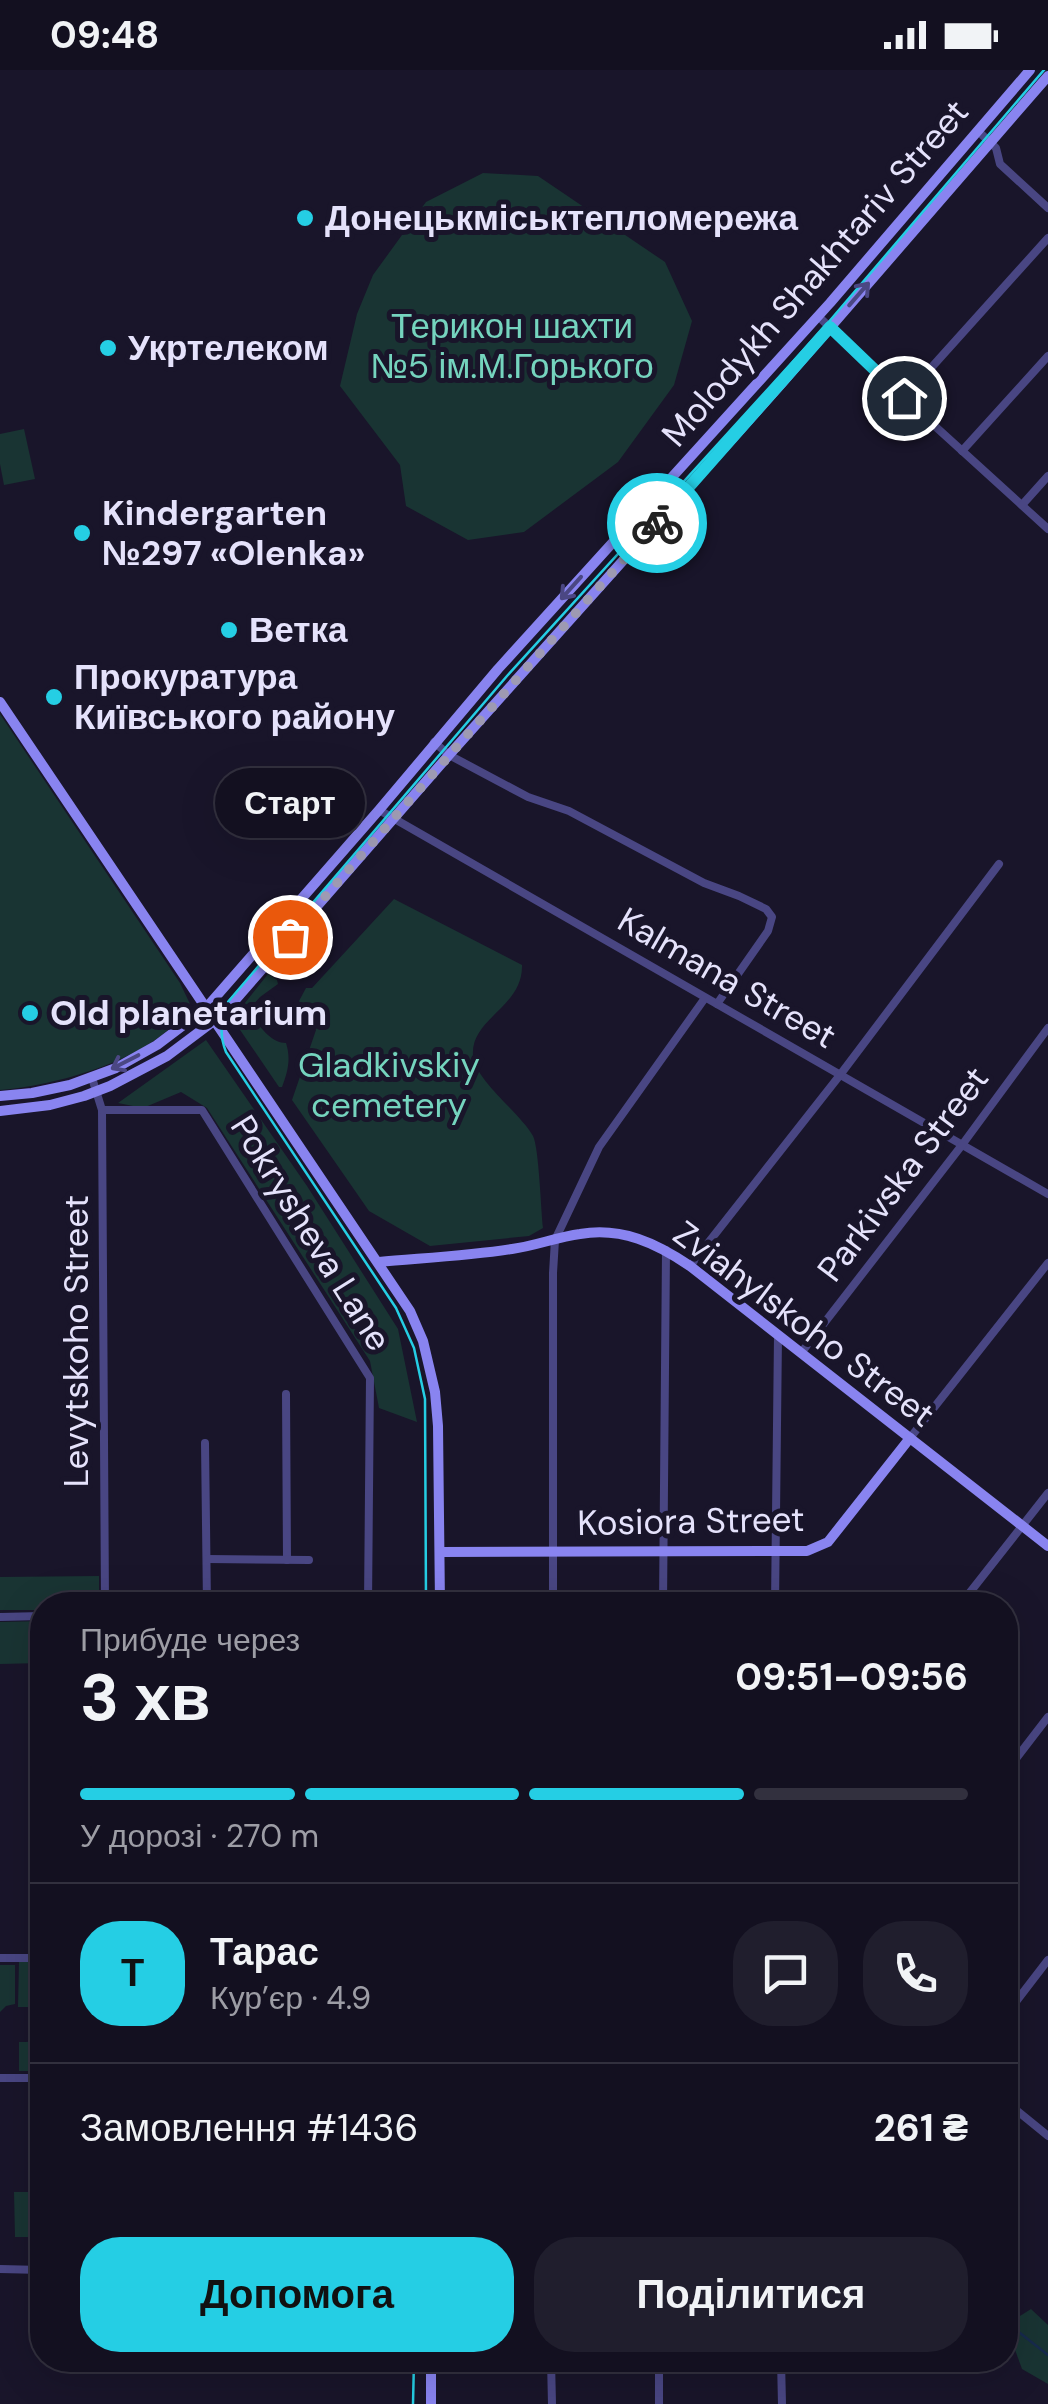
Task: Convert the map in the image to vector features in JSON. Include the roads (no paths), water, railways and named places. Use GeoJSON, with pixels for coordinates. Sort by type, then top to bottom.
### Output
{"type":"FeatureCollection","features":[{"type":"Feature","properties":{"kind":"main road","name":"Molodykh Shakhtariv Street"},"geometry":{"type":"LineString","coordinates":[[0,1096],[52,1089],[92,1078],[157,1045],[206,1008],[498,669],[818,316],[1030,70]]}},
{"type":"Feature","properties":{"kind":"main road","name":"Molodykh Shakhtariv Street"},"geometry":{"type":"LineString","coordinates":[[0,1111],[96,1092],[151,1066],[215,1022],[1048,76]]}},
{"type":"Feature","properties":{"kind":"main road"},"geometry":{"type":"LineString","coordinates":[[0,702],[410,1311],[431,1366],[438,1426],[440,1592]]}},
{"type":"Feature","properties":{"kind":"main road","name":"Zviahylskoho Street"},"geometry":{"type":"LineString","coordinates":[[379,1262],[515,1249],[600,1232],[647,1240],[690,1266],[1048,1546]]}},
{"type":"Feature","properties":{"kind":"main road","name":"Kosiora Street"},"geometry":{"type":"LineString","coordinates":[[440,1552],[808,1552],[828,1542],[910,1438]]}},
{"type":"Feature","properties":{"kind":"main road"},"geometry":{"type":"LineString","coordinates":[[431,2372],[431,2404]]}},
{"type":"Feature","properties":{"kind":"street"},"geometry":{"type":"LineString","coordinates":[[978,131],[996,148],[1000,164],[1048,208]]}},
{"type":"Feature","properties":{"kind":"street"},"geometry":{"type":"LineString","coordinates":[[904,398],[1048,238]]}},
{"type":"Feature","properties":{"kind":"street"},"geometry":{"type":"LineString","coordinates":[[818,316],[1048,529]]}},
{"type":"Feature","properties":{"kind":"street"},"geometry":{"type":"LineString","coordinates":[[962,451],[1048,356]]}},
{"type":"Feature","properties":{"kind":"street"},"geometry":{"type":"LineString","coordinates":[[1022,505],[1048,476]]}},
{"type":"Feature","properties":{"kind":"street"},"geometry":{"type":"LineString","coordinates":[[434,742],[449,755],[528,797],[569,811],[704,883],[766,909],[772,917],[768,932],[716,1004]]}},
{"type":"Feature","properties":{"kind":"street","name":"Kalmana Street"},"geometry":{"type":"LineString","coordinates":[[379,810],[1048,1194]]}},
{"type":"Feature","properties":{"kind":"street"},"geometry":{"type":"LineString","coordinates":[[690,1266],[999,864]]}},
{"type":"Feature","properties":{"kind":"street"},"geometry":{"type":"LineString","coordinates":[[553,1592],[555,1240],[599,1147],[705,998]]}},
{"type":"Feature","properties":{"kind":"street","name":"Parkivska Street"},"geometry":{"type":"LineString","coordinates":[[801,1353],[1048,1028]]}},
{"type":"Feature","properties":{"kind":"street","name":"Levytskoho Street"},"geometry":{"type":"LineString","coordinates":[[92,1078],[102,1110],[105,1592]]}},
{"type":"Feature","properties":{"kind":"street","name":"Pokrysheva Lane"},"geometry":{"type":"LineString","coordinates":[[102,1110],[202,1110],[370,1378],[368,1592]]}},
{"type":"Feature","properties":{"kind":"street"},"geometry":{"type":"LineString","coordinates":[[663,1592],[666,1250]]}},
{"type":"Feature","properties":{"kind":"street","name":"Kosiora Street"},"geometry":{"type":"LineString","coordinates":[[910,1438],[1048,1263]]}},
{"type":"Feature","properties":{"kind":"street"},"geometry":{"type":"LineString","coordinates":[[775,1592],[778,1335]]}},
{"type":"Feature","properties":{"kind":"street"},"geometry":{"type":"LineString","coordinates":[[286,1394],[287,1560]]}},
{"type":"Feature","properties":{"kind":"street"},"geometry":{"type":"LineString","coordinates":[[205,1443],[207,1592]]}},
{"type":"Feature","properties":{"kind":"street"},"geometry":{"type":"LineString","coordinates":[[970,1592],[1048,1493]]}},
{"type":"Feature","properties":{"kind":"street"},"geometry":{"type":"LineString","coordinates":[[207,1559],[309,1560]]}},
{"type":"Feature","properties":{"kind":"street"},"geometry":{"type":"LineString","coordinates":[[0,1617],[30,1616]]}},
{"type":"Feature","properties":{"kind":"street"},"geometry":{"type":"LineString","coordinates":[[1018,1756],[1048,1717]]}},
{"type":"Feature","properties":{"kind":"street"},"geometry":{"type":"LineString","coordinates":[[0,1958],[30,1958]]}},
{"type":"Feature","properties":{"kind":"street"},"geometry":{"type":"LineString","coordinates":[[1018,1999],[1048,1960]]}},
{"type":"Feature","properties":{"kind":"street"},"geometry":{"type":"LineString","coordinates":[[0,2078],[30,2078]]}},
{"type":"Feature","properties":{"kind":"street"},"geometry":{"type":"LineString","coordinates":[[1018,2112],[1048,2136]]}},
{"type":"Feature","properties":{"kind":"street"},"geometry":{"type":"LineString","coordinates":[[0,2269],[30,2270]]}},
{"type":"Feature","properties":{"kind":"street"},"geometry":{"type":"LineString","coordinates":[[551,2372],[552,2404]]}},
{"type":"Feature","properties":{"kind":"street"},"geometry":{"type":"LineString","coordinates":[[659,2372],[659,2404]]}},
{"type":"Feature","properties":{"kind":"street"},"geometry":{"type":"LineString","coordinates":[[781,2372],[782,2404]]}},
{"type":"Feature","properties":{"kind":"waterway"},"geometry":{"type":"LineString","coordinates":[[1020,2333],[1048,2355]]}},
{"type":"Feature","properties":{"kind":"tram line"},"geometry":{"type":"LineString","coordinates":[[426,1592],[425,1399],[414,1348],[396,1308],[226,1052],[222,1028],[227,1003],[507,676],[827,324],[1044,70]]}},
{"type":"Feature","properties":{"kind":"tram line"},"geometry":{"type":"LineString","coordinates":[[413,2404],[414,2372]]}},
{"type":"Feature","properties":{"kind":"place","name":"Донецькміськтепломережа"},"geometry":{"type":"Point","coordinates":[305,218]}},
{"type":"Feature","properties":{"kind":"place","name":"Укртелеком"},"geometry":{"type":"Point","coordinates":[108,348]}},
{"type":"Feature","properties":{"kind":"place","name":"Kindergarten №297 «Olenka»"},"geometry":{"type":"Point","coordinates":[82,533]}},
{"type":"Feature","properties":{"kind":"place","name":"Ветка"},"geometry":{"type":"Point","coordinates":[229,630]}},
{"type":"Feature","properties":{"kind":"place","name":"Прокуратура Київського району"},"geometry":{"type":"Point","coordinates":[54,697]}},
{"type":"Feature","properties":{"kind":"place","name":"Старт"},"geometry":{"type":"Point","coordinates":[290,937]}},
{"type":"Feature","properties":{"kind":"place","name":"Old planetarium"},"geometry":{"type":"Point","coordinates":[30,1013]}},
{"type":"Feature","properties":{"kind":"park label","name":"Терикон шахти №5 ім.М.Горького"},"geometry":{"type":"Point","coordinates":[512,346]}},
{"type":"Feature","properties":{"kind":"park label","name":"Gladkivskiy cemetery"},"geometry":{"type":"Point","coordinates":[389,1085]}}]}
